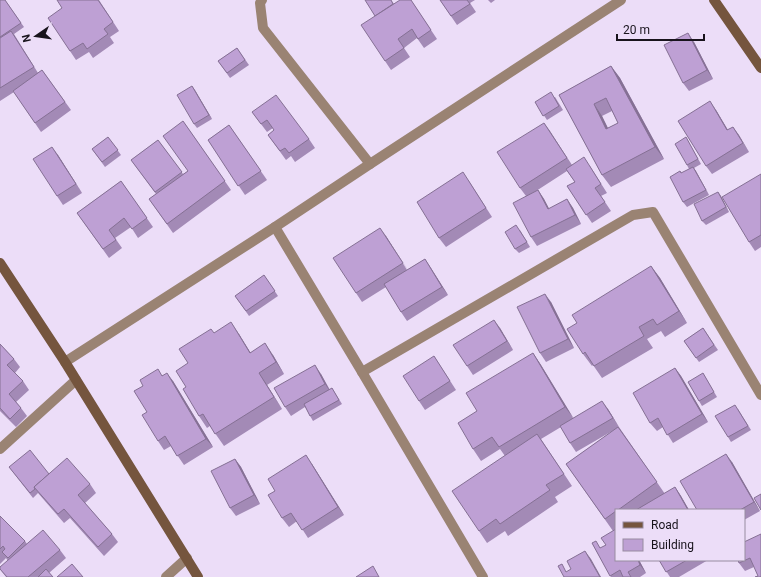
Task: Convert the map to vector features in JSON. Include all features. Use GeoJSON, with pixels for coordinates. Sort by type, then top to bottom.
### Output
{"type":"FeatureCollection","features":[{"type":"Feature","properties":{"kind":"street"},"geometry":{"type":"LineString","coordinates":[[262,0],[260,3],[263,28],[370,164]]}},
{"type":"Feature","properties":{"kind":"street"},"geometry":{"type":"LineString","coordinates":[[65,362],[275,227],[621,0]]}},
{"type":"Feature","properties":{"kind":"street"},"geometry":{"type":"LineString","coordinates":[[714,0],[761,68]]}},
{"type":"Feature","properties":{"kind":"street"},"geometry":{"type":"LineString","coordinates":[[362,372],[633,216],[653,212],[761,395]]}},
{"type":"Feature","properties":{"kind":"street"},"geometry":{"type":"LineString","coordinates":[[275,227],[483,577]]}},
{"type":"Feature","properties":{"kind":"street"},"geometry":{"type":"LineString","coordinates":[[0,263],[65,362],[198,577]]}},
{"type":"Feature","properties":{"kind":"street"},"geometry":{"type":"LineString","coordinates":[[0,449],[76,380]]}},
{"type":"Feature","properties":{"kind":"street"},"geometry":{"type":"LineString","coordinates":[[166,577],[187,558]]}},
{"type":"Feature","properties":{"kind":"building"},"geometry":{"type":"Polygon","coordinates":[[[0,0],[5,0],[21,23],[0,37],[0,0]]]}},
{"type":"Feature","properties":{"kind":"building"},"geometry":{"type":"Polygon","coordinates":[[[57,0],[98,0],[113,22],[104,29],[108,34],[87,49],[83,43],[70,51],[48,18],[62,8],[57,0]]]}},
{"type":"Feature","properties":{"kind":"building"},"geometry":{"type":"Polygon","coordinates":[[[365,0],[391,0],[393,4],[375,16],[365,0]]]}},
{"type":"Feature","properties":{"kind":"building"},"geometry":{"type":"Polygon","coordinates":[[[400,0],[411,0],[431,30],[418,39],[412,29],[398,39],[404,48],[385,61],[361,25],[400,0]]]}},
{"type":"Feature","properties":{"kind":"building"},"geometry":{"type":"Polygon","coordinates":[[[440,0],[467,0],[470,4],[451,16],[440,0]]]}},
{"type":"Feature","properties":{"kind":"building"},"geometry":{"type":"Polygon","coordinates":[[[11,31],[34,67],[0,88],[0,38],[11,31]]]}},
{"type":"Feature","properties":{"kind":"building"},"geometry":{"type":"Polygon","coordinates":[[[688,33],[707,70],[683,83],[664,45],[688,33]]]}},
{"type":"Feature","properties":{"kind":"building"},"geometry":{"type":"Polygon","coordinates":[[[237,48],[245,60],[227,73],[218,61],[237,48]]]}},
{"type":"Feature","properties":{"kind":"building"},"geometry":{"type":"Polygon","coordinates":[[[611,66],[655,147],[602,175],[559,95],[611,66]],[[606,98],[594,104],[606,129],[618,123],[606,98]]]}},
{"type":"Feature","properties":{"kind":"building"},"geometry":{"type":"Polygon","coordinates":[[[42,70],[65,102],[35,123],[13,91],[42,70]]]}},
{"type":"Feature","properties":{"kind":"building"},"geometry":{"type":"Polygon","coordinates":[[[192,86],[209,115],[194,124],[177,95],[192,86]]]}},
{"type":"Feature","properties":{"kind":"building"},"geometry":{"type":"Polygon","coordinates":[[[551,92],[559,106],[543,116],[535,102],[551,92]]]}},
{"type":"Feature","properties":{"kind":"building"},"geometry":{"type":"Polygon","coordinates":[[[276,95],[309,139],[289,153],[285,148],[280,151],[268,135],[274,130],[267,120],[261,124],[252,112],[276,95]]]}},
{"type":"Feature","properties":{"kind":"building"},"geometry":{"type":"Polygon","coordinates":[[[710,101],[727,130],[733,127],[743,143],[706,166],[678,121],[710,101]]]}},
{"type":"Feature","properties":{"kind":"building"},"geometry":{"type":"Polygon","coordinates":[[[183,121],[225,181],[167,224],[149,199],[188,171],[163,136],[183,121]]]}},
{"type":"Feature","properties":{"kind":"building"},"geometry":{"type":"Polygon","coordinates":[[[544,123],[567,158],[520,188],[497,152],[544,123]]]}},
{"type":"Feature","properties":{"kind":"building"},"geometry":{"type":"Polygon","coordinates":[[[229,125],[261,171],[238,186],[208,140],[229,125]]]}},
{"type":"Feature","properties":{"kind":"building"},"geometry":{"type":"Polygon","coordinates":[[[108,137],[118,150],[102,162],[92,149],[108,137]]]}},
{"type":"Feature","properties":{"kind":"building"},"geometry":{"type":"Polygon","coordinates":[[[686,137],[698,159],[687,165],[675,144],[686,137]]]}},
{"type":"Feature","properties":{"kind":"building"},"geometry":{"type":"Polygon","coordinates":[[[158,140],[182,172],[155,192],[131,160],[158,140]]]}},
{"type":"Feature","properties":{"kind":"building"},"geometry":{"type":"Polygon","coordinates":[[[52,147],[76,184],[57,196],[33,159],[52,147]]]}},
{"type":"Feature","properties":{"kind":"building"},"geometry":{"type":"Polygon","coordinates":[[[584,157],[601,184],[595,188],[605,202],[586,215],[567,186],[575,182],[566,169],[584,157]]]}},
{"type":"Feature","properties":{"kind":"building"},"geometry":{"type":"Polygon","coordinates":[[[693,167],[706,190],[683,202],[670,177],[680,171],[681,173],[693,167]]]}},
{"type":"Feature","properties":{"kind":"building"},"geometry":{"type":"Polygon","coordinates":[[[463,172],[486,208],[439,238],[417,202],[463,172]]]}},
{"type":"Feature","properties":{"kind":"building"},"geometry":{"type":"Polygon","coordinates":[[[761,174],[761,235],[749,242],[722,197],[761,174]]]}},
{"type":"Feature","properties":{"kind":"building"},"geometry":{"type":"Polygon","coordinates":[[[121,181],[147,218],[132,229],[124,218],[109,230],[116,240],[103,249],[77,213],[121,181]]]}},
{"type":"Feature","properties":{"kind":"building"},"geometry":{"type":"Polygon","coordinates":[[[538,190],[548,209],[567,199],[575,215],[531,237],[513,203],[538,190]]]}},
{"type":"Feature","properties":{"kind":"building"},"geometry":{"type":"Polygon","coordinates":[[[718,192],[726,207],[702,221],[694,204],[718,192]]]}},
{"type":"Feature","properties":{"kind":"building"},"geometry":{"type":"Polygon","coordinates":[[[516,225],[527,242],[515,249],[505,232],[516,225]]]}},
{"type":"Feature","properties":{"kind":"building"},"geometry":{"type":"Polygon","coordinates":[[[380,228],[403,263],[356,293],[333,258],[380,228]]]}},
{"type":"Feature","properties":{"kind":"building"},"geometry":{"type":"Polygon","coordinates":[[[425,259],[442,287],[401,312],[384,284],[425,259]]]}},
{"type":"Feature","properties":{"kind":"building"},"geometry":{"type":"Polygon","coordinates":[[[651,266],[679,311],[657,325],[653,319],[639,327],[644,336],[594,366],[585,352],[583,354],[567,329],[577,323],[572,315],[651,266]]]}},
{"type":"Feature","properties":{"kind":"building"},"geometry":{"type":"Polygon","coordinates":[[[264,275],[275,291],[246,311],[235,296],[264,275]]]}},
{"type":"Feature","properties":{"kind":"building"},"geometry":{"type":"Polygon","coordinates":[[[545,294],[568,339],[540,353],[517,307],[545,294]]]}},
{"type":"Feature","properties":{"kind":"building"},"geometry":{"type":"Polygon","coordinates":[[[494,320],[507,341],[467,366],[453,345],[494,320]]]}},
{"type":"Feature","properties":{"kind":"building"},"geometry":{"type":"Polygon","coordinates":[[[231,322],[250,353],[265,343],[276,362],[259,373],[274,397],[215,434],[203,414],[199,416],[183,389],[186,387],[176,371],[188,363],[179,349],[211,329],[214,333],[231,322]]]}},
{"type":"Feature","properties":{"kind":"building"},"geometry":{"type":"Polygon","coordinates":[[[703,328],[714,345],[696,358],[684,341],[703,328]]]}},
{"type":"Feature","properties":{"kind":"building"},"geometry":{"type":"Polygon","coordinates":[[[0,344],[14,359],[7,365],[23,381],[9,394],[21,408],[10,419],[0,408],[0,344]]]}},
{"type":"Feature","properties":{"kind":"building"},"geometry":{"type":"Polygon","coordinates":[[[533,353],[565,407],[499,447],[492,437],[473,449],[458,423],[477,411],[466,393],[533,353]]]}},
{"type":"Feature","properties":{"kind":"building"},"geometry":{"type":"Polygon","coordinates":[[[434,356],[450,381],[419,401],[403,376],[434,356]]]}},
{"type":"Feature","properties":{"kind":"building"},"geometry":{"type":"Polygon","coordinates":[[[315,365],[325,384],[285,407],[274,388],[315,365]]]}},
{"type":"Feature","properties":{"kind":"building"},"geometry":{"type":"Polygon","coordinates":[[[675,368],[702,414],[667,435],[658,418],[650,423],[633,393],[675,368]]]}},
{"type":"Feature","properties":{"kind":"building"},"geometry":{"type":"Polygon","coordinates":[[[158,369],[162,376],[167,373],[206,439],[177,456],[165,436],[158,441],[142,415],[147,412],[134,391],[143,386],[140,380],[158,369]]]}},
{"type":"Feature","properties":{"kind":"building"},"geometry":{"type":"Polygon","coordinates":[[[703,373],[714,392],[699,401],[688,382],[703,373]]]}},
{"type":"Feature","properties":{"kind":"building"},"geometry":{"type":"Polygon","coordinates":[[[332,388],[339,400],[310,416],[304,404],[332,388]]]}},
{"type":"Feature","properties":{"kind":"building"},"geometry":{"type":"Polygon","coordinates":[[[602,401],[613,418],[570,443],[560,426],[602,401]]]}},
{"type":"Feature","properties":{"kind":"building"},"geometry":{"type":"Polygon","coordinates":[[[735,405],[748,426],[728,437],[715,416],[735,405]]]}},
{"type":"Feature","properties":{"kind":"building"},"geometry":{"type":"Polygon","coordinates":[[[618,427],[657,482],[619,509],[615,509],[615,512],[605,519],[566,464],[618,427]]]}},
{"type":"Feature","properties":{"kind":"building"},"geometry":{"type":"Polygon","coordinates":[[[537,434],[564,474],[546,485],[550,490],[500,524],[496,519],[479,531],[452,491],[537,434]]]}},
{"type":"Feature","properties":{"kind":"building"},"geometry":{"type":"Polygon","coordinates":[[[30,450],[49,474],[34,487],[35,489],[30,493],[9,467],[30,450]]]}},
{"type":"Feature","properties":{"kind":"building"},"geometry":{"type":"Polygon","coordinates":[[[726,454],[754,502],[742,509],[696,509],[680,481],[726,454]]]}},
{"type":"Feature","properties":{"kind":"building"},"geometry":{"type":"Polygon","coordinates":[[[306,455],[338,507],[302,530],[291,513],[282,518],[268,495],[275,491],[268,479],[306,455]]]}},
{"type":"Feature","properties":{"kind":"building"},"geometry":{"type":"Polygon","coordinates":[[[67,458],[90,484],[78,495],[112,534],[98,547],[64,509],[58,514],[34,487],[67,458]]]}},
{"type":"Feature","properties":{"kind":"building"},"geometry":{"type":"Polygon","coordinates":[[[235,459],[254,495],[230,508],[211,471],[235,459]]]}},
{"type":"Feature","properties":{"kind":"building"},"geometry":{"type":"Polygon","coordinates":[[[675,487],[687,509],[638,509],[675,487]]]}},
{"type":"Feature","properties":{"kind":"building"},"geometry":{"type":"Polygon","coordinates":[[[761,494],[761,510],[754,498],[761,494]]]}},
{"type":"Feature","properties":{"kind":"building"},"geometry":{"type":"Polygon","coordinates":[[[0,516],[25,541],[8,558],[2,552],[5,549],[3,546],[0,549],[0,516]]]}},
{"type":"Feature","properties":{"kind":"building"},"geometry":{"type":"Polygon","coordinates":[[[43,530],[60,550],[28,577],[7,577],[0,567],[43,530]]]}},
{"type":"Feature","properties":{"kind":"building"},"geometry":{"type":"Polygon","coordinates":[[[615,530],[615,561],[638,561],[640,565],[628,572],[631,577],[623,577],[620,570],[610,576],[592,543],[596,541],[600,548],[606,545],[601,538],[615,530]]]}},
{"type":"Feature","properties":{"kind":"building"},"geometry":{"type":"Polygon","coordinates":[[[761,534],[761,577],[755,577],[758,576],[750,558],[745,560],[745,542],[761,534]]]}},
{"type":"Feature","properties":{"kind":"building"},"geometry":{"type":"Polygon","coordinates":[[[585,551],[600,577],[564,577],[558,566],[562,564],[566,572],[571,569],[567,561],[585,551]]]}},
{"type":"Feature","properties":{"kind":"building"},"geometry":{"type":"Polygon","coordinates":[[[660,561],[685,561],[666,572],[660,561]]]}},
{"type":"Feature","properties":{"kind":"building"},"geometry":{"type":"Polygon","coordinates":[[[72,564],[83,577],[57,577],[72,564]]]}},
{"type":"Feature","properties":{"kind":"building"},"geometry":{"type":"Polygon","coordinates":[[[373,566],[379,577],[356,577],[373,566]]]}},
{"type":"Feature","properties":{"kind":"building"},"geometry":{"type":"Polygon","coordinates":[[[46,569],[53,577],[38,577],[46,569]]]}}]}
